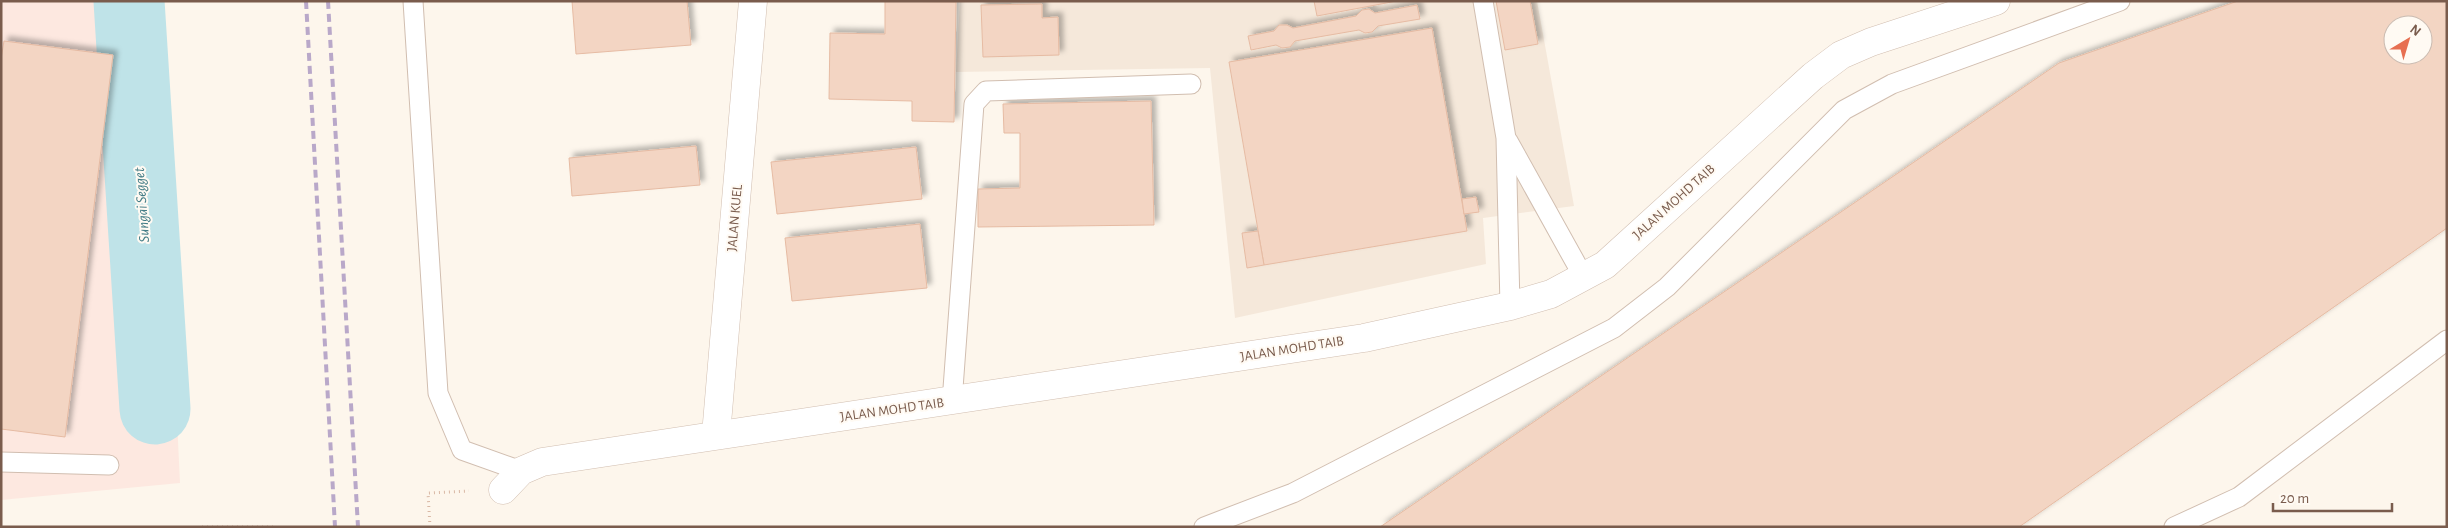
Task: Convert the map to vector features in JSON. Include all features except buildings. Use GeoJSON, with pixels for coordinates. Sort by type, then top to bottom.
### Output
{"type":"FeatureCollection","features":[{"type":"Feature","properties":{"kind":"street","name":"JALAN KUEL"},"geometry":{"type":"LineString","coordinates":[[716,435],[753,1]]}},
{"type":"Feature","properties":{"kind":"street","name":"JALAN MOHD TAIB"},"geometry":{"type":"LineString","coordinates":[[512,481],[542,462],[716,435],[952,402],[1364,338],[1510,306],[1551,294],[1605,265],[1813,76],[1841,55],[1871,42],[1996,1]]}},
{"type":"Feature","properties":{"kind":"lane"},"geometry":{"type":"LineString","coordinates":[[413,1],[438,393],[462,450],[512,481]]}},
{"type":"Feature","properties":{"kind":"lane"},"geometry":{"type":"LineString","coordinates":[[1483,1],[1506,138],[1510,306]]}},
{"type":"Feature","properties":{"kind":"lane"},"geometry":{"type":"LineString","coordinates":[[1204,527],[1293,494],[1614,328],[1667,287],[1844,110],[1892,84],[2120,1]]}},
{"type":"Feature","properties":{"kind":"lane"},"geometry":{"type":"LineString","coordinates":[[952,402],[974,104],[986,91],[1191,84]]}},
{"type":"Feature","properties":{"kind":"lane"},"geometry":{"type":"LineString","coordinates":[[1506,138],[1583,276]]}},
{"type":"Feature","properties":{"kind":"lane"},"geometry":{"type":"LineString","coordinates":[[2174,527],[2239,497],[2447,340]]}},
{"type":"Feature","properties":{"kind":"lane"},"geometry":{"type":"LineString","coordinates":[[1,462],[109,465]]}},
{"type":"Feature","properties":{"kind":"path"},"geometry":{"type":"LineString","coordinates":[[430,527],[428,493],[512,481]]}},
{"type":"Feature","properties":{"kind":"path"},"geometry":{"type":"LineString","coordinates":[[202,527],[275,527]]}},
{"type":"Feature","properties":{"kind":"shaded area"},"geometry":{"type":"Polygon","coordinates":[[[1,1],[157,1],[180,483],[1,500],[1,1]]]}},
{"type":"Feature","properties":{"kind":"shaded area"},"geometry":{"type":"Polygon","coordinates":[[[960,1],[1537,1],[1574,206],[1483,218],[1486,264],[1235,318],[1210,68],[956,72],[960,1]]]}},
{"type":"Feature","properties":{"kind":"waterway","name":"Sungai Segget"},"geometry":{"type":"LineString","coordinates":[[129,1],[155,409]]}},
{"type":"Feature","properties":{"kind":"railway"},"geometry":{"type":"LineString","coordinates":[[306,1],[335,527]]}},
{"type":"Feature","properties":{"kind":"railway"},"geometry":{"type":"LineString","coordinates":[[328,1],[358,527]]}}]}
